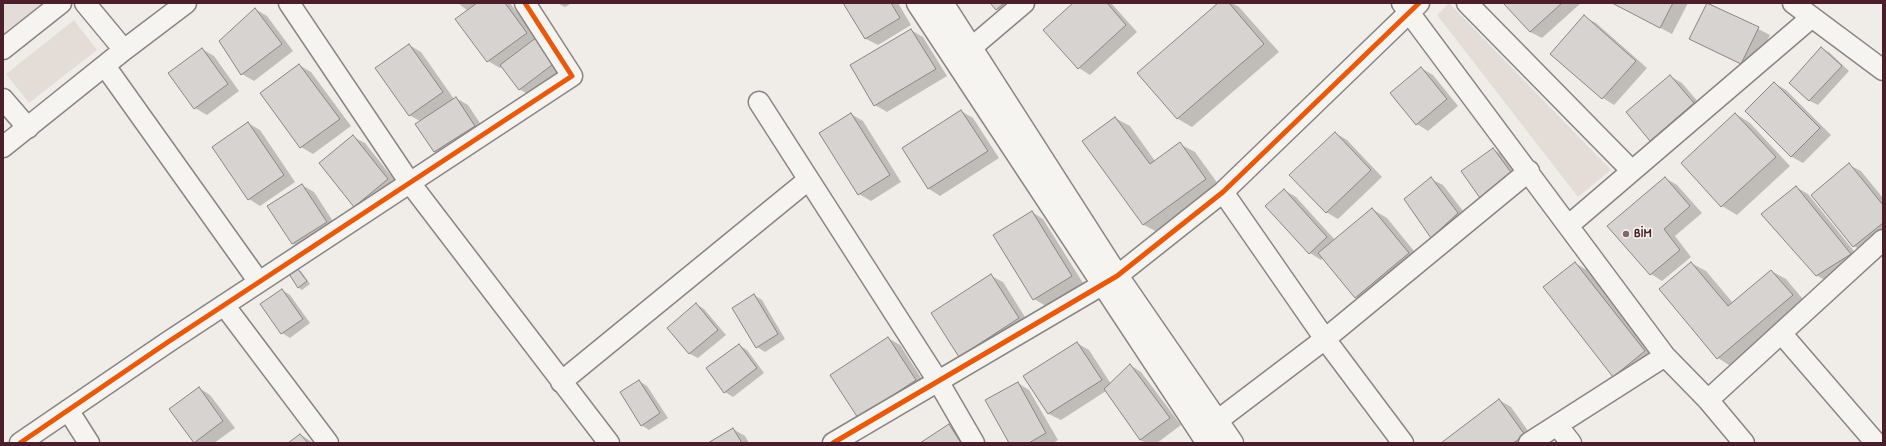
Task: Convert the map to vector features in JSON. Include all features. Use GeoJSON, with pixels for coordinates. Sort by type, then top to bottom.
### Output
{"type":"FeatureCollection","features":[{"type":"Feature","properties":{"kind":"street"},"geometry":{"type":"LineString","coordinates":[[3,49],[61,3]]}},
{"type":"Feature","properties":{"kind":"street"},"geometry":{"type":"LineString","coordinates":[[85,3],[124,50]]}},
{"type":"Feature","properties":{"kind":"street"},"geometry":{"type":"LineString","coordinates":[[3,148],[124,50],[186,3]]}},
{"type":"Feature","properties":{"kind":"street"},"geometry":{"type":"LineString","coordinates":[[289,3],[410,183],[609,443]]}},
{"type":"Feature","properties":{"kind":"street"},"geometry":{"type":"LineString","coordinates":[[20,443],[224,305],[572,76],[525,3]]}},
{"type":"Feature","properties":{"kind":"street"},"geometry":{"type":"LineString","coordinates":[[918,3],[1110,280],[1232,443]]}},
{"type":"Feature","properties":{"kind":"street"},"geometry":{"type":"LineString","coordinates":[[942,3],[971,48],[1208,443]]}},
{"type":"Feature","properties":{"kind":"street"},"geometry":{"type":"LineString","coordinates":[[971,48],[1024,3]]}},
{"type":"Feature","properties":{"kind":"street"},"geometry":{"type":"LineString","coordinates":[[1467,3],[1631,170]]}},
{"type":"Feature","properties":{"kind":"street"},"geometry":{"type":"LineString","coordinates":[[1793,3],[1883,70]]}},
{"type":"Feature","properties":{"kind":"street"},"geometry":{"type":"LineString","coordinates":[[833,443],[1110,280],[1223,192],[1410,6],[1665,356],[1708,400],[1744,443]]}},
{"type":"Feature","properties":{"kind":"street"},"geometry":{"type":"LineString","coordinates":[[1569,225],[1631,170],[1812,17]]}},
{"type":"Feature","properties":{"kind":"street"},"geometry":{"type":"LineString","coordinates":[[105,66],[259,282]]}},
{"type":"Feature","properties":{"kind":"street"},"geometry":{"type":"LineString","coordinates":[[3,99],[28,128]]}},
{"type":"Feature","properties":{"kind":"street"},"geometry":{"type":"LineString","coordinates":[[760,102],[808,180],[938,381],[974,443]]}},
{"type":"Feature","properties":{"kind":"street"},"geometry":{"type":"LineString","coordinates":[[1217,421],[1325,339],[1529,171]]}},
{"type":"Feature","properties":{"kind":"street"},"geometry":{"type":"LineString","coordinates":[[561,382],[808,180]]}},
{"type":"Feature","properties":{"kind":"street"},"geometry":{"type":"LineString","coordinates":[[1223,192],[1325,339],[1403,443]]}},
{"type":"Feature","properties":{"kind":"street"},"geometry":{"type":"LineString","coordinates":[[1708,400],[1883,240]]}},
{"type":"Feature","properties":{"kind":"street"},"geometry":{"type":"LineString","coordinates":[[224,305],[328,443]]}},
{"type":"Feature","properties":{"kind":"street"},"geometry":{"type":"LineString","coordinates":[[1782,333],[1876,443]]}},
{"type":"Feature","properties":{"kind":"street"},"geometry":{"type":"LineString","coordinates":[[1530,443],[1665,356]]}},
{"type":"Feature","properties":{"kind":"street"},"geometry":{"type":"LineString","coordinates":[[68,410],[89,443]]}},
{"type":"Feature","properties":{"kind":"street"},"geometry":{"type":"LineString","coordinates":[[1557,425],[1571,443]]}},
{"type":"Feature","properties":{"kind":"shaded area"},"geometry":{"type":"Polygon","coordinates":[[[3,3],[42,3],[3,36],[3,3]]]}},
{"type":"Feature","properties":{"kind":"shaded area"},"geometry":{"type":"Polygon","coordinates":[[[1449,3],[1611,170],[1578,197],[1437,15],[1449,3]]]}},
{"type":"Feature","properties":{"kind":"shaded area"},"geometry":{"type":"Polygon","coordinates":[[[74,20],[97,50],[29,103],[6,74],[74,20]]]}},
{"type":"Feature","properties":{"kind":"building"},"geometry":{"type":"Polygon","coordinates":[[[477,3],[505,3],[527,33],[487,62],[455,19],[477,3]]]}},
{"type":"Feature","properties":{"kind":"building"},"geometry":{"type":"Polygon","coordinates":[[[843,3],[891,3],[900,18],[865,39],[843,3]]]}},
{"type":"Feature","properties":{"kind":"building"},"geometry":{"type":"Polygon","coordinates":[[[990,3],[1004,3],[996,10],[990,3]]]}},
{"type":"Feature","properties":{"kind":"building"},"geometry":{"type":"Polygon","coordinates":[[[1073,3],[1107,3],[1126,25],[1078,69],[1043,30],[1073,3]]]}},
{"type":"Feature","properties":{"kind":"building"},"geometry":{"type":"Polygon","coordinates":[[[1218,3],[1229,3],[1264,44],[1177,119],[1137,73],[1218,3]]]}},
{"type":"Feature","properties":{"kind":"building"},"geometry":{"type":"Polygon","coordinates":[[[1503,3],[1562,3],[1530,32],[1503,3]]]}},
{"type":"Feature","properties":{"kind":"building"},"geometry":{"type":"Polygon","coordinates":[[[1612,3],[1673,3],[1660,28],[1612,3]]]}},
{"type":"Feature","properties":{"kind":"building"},"geometry":{"type":"Polygon","coordinates":[[[1707,3],[1759,27],[1741,64],[1689,39],[1707,3]]]}},
{"type":"Feature","properties":{"kind":"building"},"geometry":{"type":"Polygon","coordinates":[[[255,8],[282,44],[241,75],[219,41],[255,8]]]}},
{"type":"Feature","properties":{"kind":"building"},"geometry":{"type":"Polygon","coordinates":[[[1584,15],[1636,61],[1602,99],[1550,54],[1584,15]]]}},
{"type":"Feature","properties":{"kind":"building"},"geometry":{"type":"Polygon","coordinates":[[[911,29],[936,69],[874,106],[850,65],[911,29]]]}},
{"type":"Feature","properties":{"kind":"building"},"geometry":{"type":"Polygon","coordinates":[[[537,37],[556,62],[519,90],[500,65],[537,37]]]}},
{"type":"Feature","properties":{"kind":"building"},"geometry":{"type":"Polygon","coordinates":[[[409,44],[443,92],[409,116],[375,68],[409,44]]]}},
{"type":"Feature","properties":{"kind":"building"},"geometry":{"type":"Polygon","coordinates":[[[1821,47],[1842,66],[1809,101],[1789,83],[1821,47]]]}},
{"type":"Feature","properties":{"kind":"building"},"geometry":{"type":"Polygon","coordinates":[[[202,48],[228,84],[194,109],[168,73],[202,48]]]}},
{"type":"Feature","properties":{"kind":"building"},"geometry":{"type":"Polygon","coordinates":[[[299,64],[340,119],[300,148],[260,93],[299,64]]]}},
{"type":"Feature","properties":{"kind":"building"},"geometry":{"type":"Polygon","coordinates":[[[1421,67],[1447,99],[1416,125],[1390,93],[1421,67]]]}},
{"type":"Feature","properties":{"kind":"building"},"geometry":{"type":"Polygon","coordinates":[[[1670,75],[1694,103],[1650,141],[1626,112],[1670,75]]]}},
{"type":"Feature","properties":{"kind":"building"},"geometry":{"type":"Polygon","coordinates":[[[1774,82],[1820,128],[1791,157],[1745,111],[1774,82]]]}},
{"type":"Feature","properties":{"kind":"building"},"geometry":{"type":"Polygon","coordinates":[[[456,97],[475,126],[434,152],[415,124],[456,97]]]}},
{"type":"Feature","properties":{"kind":"building"},"geometry":{"type":"Polygon","coordinates":[[[961,110],[988,151],[928,189],[902,148],[961,110]]]}},
{"type":"Feature","properties":{"kind":"building"},"geometry":{"type":"Polygon","coordinates":[[[851,113],[890,175],[858,195],[819,133],[851,113]]]}},
{"type":"Feature","properties":{"kind":"building"},"geometry":{"type":"Polygon","coordinates":[[[1735,113],[1776,157],[1721,207],[1681,163],[1735,113]]]}},
{"type":"Feature","properties":{"kind":"building"},"geometry":{"type":"Polygon","coordinates":[[[1115,117],[1150,164],[1180,142],[1206,179],[1143,225],[1082,141],[1115,117]]]}},
{"type":"Feature","properties":{"kind":"building"},"geometry":{"type":"Polygon","coordinates":[[[248,122],[284,175],[248,200],[212,147],[248,122]]]}},
{"type":"Feature","properties":{"kind":"building"},"geometry":{"type":"Polygon","coordinates":[[[1335,132],[1371,170],[1326,213],[1289,175],[1335,132]]]}},
{"type":"Feature","properties":{"kind":"building"},"geometry":{"type":"Polygon","coordinates":[[[353,135],[388,179],[354,207],[319,163],[353,135]]]}},
{"type":"Feature","properties":{"kind":"building"},"geometry":{"type":"Polygon","coordinates":[[[1493,148],[1513,175],[1480,198],[1461,171],[1493,148]]]}},
{"type":"Feature","properties":{"kind":"building"},"geometry":{"type":"Polygon","coordinates":[[[1849,163],[1883,205],[1883,223],[1853,247],[1811,195],[1849,163]]]}},
{"type":"Feature","properties":{"kind":"building"},"geometry":{"type":"Polygon","coordinates":[[[1431,177],[1458,213],[1431,238],[1404,199],[1431,177]]]}},
{"type":"Feature","properties":{"kind":"building"},"geometry":{"type":"Polygon","coordinates":[[[1665,177],[1690,206],[1664,229],[1680,250],[1650,275],[1607,226],[1665,177]]]}},
{"type":"Feature","properties":{"kind":"building"},"geometry":{"type":"Polygon","coordinates":[[[302,184],[327,222],[292,244],[267,206],[302,184]]]}},
{"type":"Feature","properties":{"kind":"building"},"geometry":{"type":"Polygon","coordinates":[[[1796,186],[1851,254],[1816,276],[1761,214],[1796,186]]]}},
{"type":"Feature","properties":{"kind":"building"},"geometry":{"type":"Polygon","coordinates":[[[1284,189],[1327,237],[1309,254],[1265,206],[1284,189]]]}},
{"type":"Feature","properties":{"kind":"building"},"geometry":{"type":"Polygon","coordinates":[[[1372,208],[1409,253],[1355,298],[1318,253],[1372,208]]]}},
{"type":"Feature","properties":{"kind":"building"},"geometry":{"type":"Polygon","coordinates":[[[1032,211],[1072,276],[1033,300],[993,235],[1032,211]]]}},
{"type":"Feature","properties":{"kind":"building"},"geometry":{"type":"Polygon","coordinates":[[[1575,262],[1645,351],[1613,377],[1543,287],[1575,262]]]}},
{"type":"Feature","properties":{"kind":"building"},"geometry":{"type":"Polygon","coordinates":[[[1691,262],[1728,306],[1771,270],[1793,295],[1717,359],[1659,289],[1691,262]]]}},
{"type":"Feature","properties":{"kind":"building"},"geometry":{"type":"Polygon","coordinates":[[[297,268],[307,281],[298,288],[289,274],[297,268]]]}},
{"type":"Feature","properties":{"kind":"building"},"geometry":{"type":"Polygon","coordinates":[[[991,274],[1019,318],[959,357],[931,313],[991,274]]]}},
{"type":"Feature","properties":{"kind":"building"},"geometry":{"type":"Polygon","coordinates":[[[282,289],[303,319],[281,334],[260,304],[282,289]]]}},
{"type":"Feature","properties":{"kind":"building"},"geometry":{"type":"Polygon","coordinates":[[[754,294],[778,334],[756,348],[732,308],[754,294]]]}},
{"type":"Feature","properties":{"kind":"building"},"geometry":{"type":"Polygon","coordinates":[[[696,303],[718,330],[689,354],[667,328],[696,303]]]}},
{"type":"Feature","properties":{"kind":"building"},"geometry":{"type":"Polygon","coordinates":[[[888,337],[916,380],[858,418],[830,375],[888,337]]]}},
{"type":"Feature","properties":{"kind":"building"},"geometry":{"type":"Polygon","coordinates":[[[1077,342],[1102,380],[1048,414],[1023,376],[1077,342]]]}},
{"type":"Feature","properties":{"kind":"building"},"geometry":{"type":"Polygon","coordinates":[[[739,344],[757,368],[724,393],[706,368],[739,344]]]}},
{"type":"Feature","properties":{"kind":"building"},"geometry":{"type":"Polygon","coordinates":[[[1130,364],[1170,418],[1140,440],[1104,389],[1130,364]]]}},
{"type":"Feature","properties":{"kind":"building"},"geometry":{"type":"Polygon","coordinates":[[[639,380],[660,413],[641,426],[620,392],[639,380]]]}},
{"type":"Feature","properties":{"kind":"building"},"geometry":{"type":"Polygon","coordinates":[[[1018,382],[1046,433],[1029,443],[1009,443],[985,400],[1018,382]]]}},
{"type":"Feature","properties":{"kind":"building"},"geometry":{"type":"Polygon","coordinates":[[[199,387],[223,421],[194,443],[169,409],[199,387]]]}},
{"type":"Feature","properties":{"kind":"building"},"geometry":{"type":"Polygon","coordinates":[[[1499,399],[1525,435],[1513,443],[1441,443],[1499,399]]]}},
{"type":"Feature","properties":{"kind":"building"},"geometry":{"type":"Polygon","coordinates":[[[949,424],[961,443],[920,443],[949,424]]]}},
{"type":"Feature","properties":{"kind":"building"},"geometry":{"type":"Polygon","coordinates":[[[733,428],[742,443],[708,443],[733,428]]]}},
{"type":"Feature","properties":{"kind":"building"},"geometry":{"type":"Polygon","coordinates":[[[300,434],[308,443],[288,443],[300,434]]]}},
{"type":"Feature","properties":{"kind":"cycle path"},"geometry":{"type":"LineString","coordinates":[[20,443],[168,342],[572,76],[525,3]]}},
{"type":"Feature","properties":{"kind":"cycle path"},"geometry":{"type":"LineString","coordinates":[[833,443],[1117,276],[1223,192],[1419,3]]}},
{"type":"Feature","properties":{"kind":"place","name":"BİM"},"geometry":{"type":"Point","coordinates":[1626,234]}}]}
